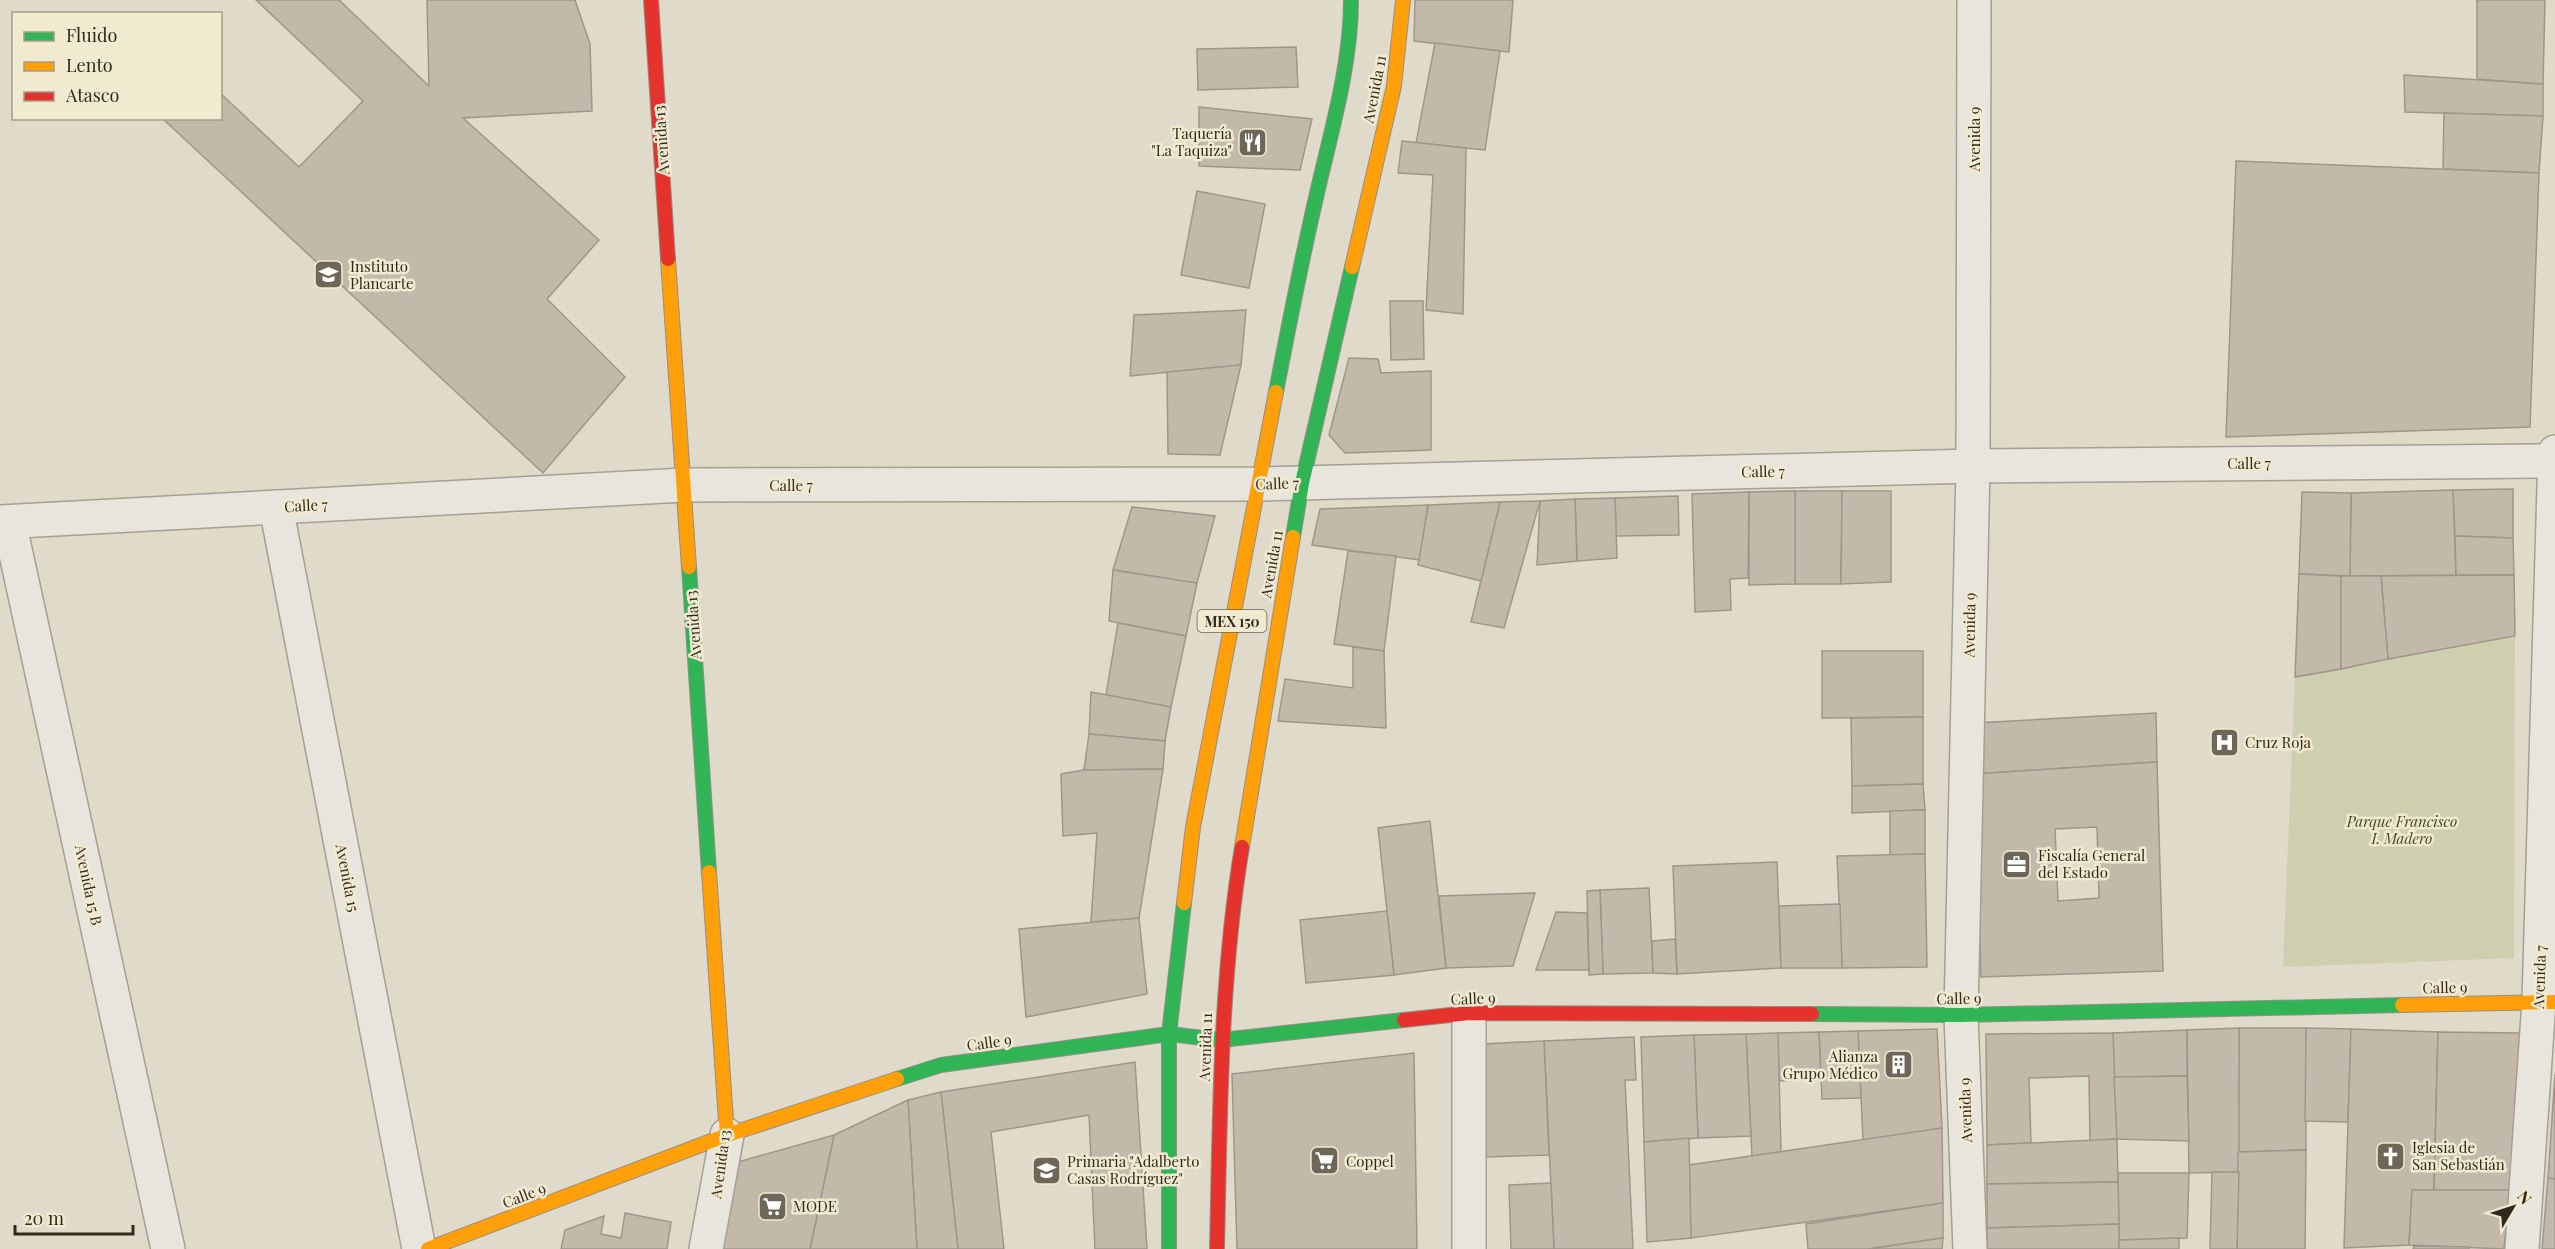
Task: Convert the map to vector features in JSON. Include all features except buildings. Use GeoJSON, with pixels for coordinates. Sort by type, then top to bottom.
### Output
{"type":"FeatureCollection","features":[{"type":"Feature","properties":{"kind":"main road","name":"Avenida 13"},"geometry":{"type":"LineString","coordinates":[[651,0],[727,1135]]}},
{"type":"Feature","properties":{"kind":"main road","name":"Avenida 11"},"geometry":{"type":"LineString","coordinates":[[1168,1249],[1169,1034],[1193,827],[1300,267],[1335,115],[1351,28],[1351,0]]}},
{"type":"Feature","properties":{"kind":"main road","name":"Avenida 11"},"geometry":{"type":"LineString","coordinates":[[1217,1249],[1221,1040],[1232,905],[1302,483],[1394,86],[1403,0]]}},
{"type":"Feature","properties":{"kind":"main road","name":"Calle 9"},"geometry":{"type":"LineString","coordinates":[[428,1249],[727,1135],[941,1065],[1169,1034],[1221,1040],[1469,1014],[1961,1015],[2547,1001]]}},
{"type":"Feature","properties":{"kind":"street","name":"Avenida 9"},"geometry":{"type":"LineString","coordinates":[[1970,1249],[1961,1015],[1973,466],[1974,0]]}},
{"type":"Feature","properties":{"kind":"street","name":"Avenida 7"},"geometry":{"type":"LineString","coordinates":[[2522,1249],[2547,1001],[2555,452]]}},
{"type":"Feature","properties":{"kind":"street","name":"Calle 7"},"geometry":{"type":"LineString","coordinates":[[5,522],[684,485],[1258,484],[1973,466],[2555,461]]}},
{"type":"Feature","properties":{"kind":"street","name":"Avenida 15"},"geometry":{"type":"LineString","coordinates":[[276,507],[419,1249]]}},
{"type":"Feature","properties":{"kind":"street","name":"Avenida 15 B"},"geometry":{"type":"LineString","coordinates":[[5,522],[168,1249]]}},
{"type":"Feature","properties":{"kind":"street"},"geometry":{"type":"LineString","coordinates":[[1469,1014],[1469,1249]]}},
{"type":"Feature","properties":{"kind":"street","name":"Avenida 13"},"geometry":{"type":"LineString","coordinates":[[706,1249],[727,1135]]}},
{"type":"Feature","properties":{"kind":"green space","name":"Parque Francisco I. Madero"},"geometry":{"type":"Polygon","coordinates":[[[2515,636],[2514,958],[2283,967],[2295,677],[2515,636]]]}},
{"type":"Feature","properties":{"kind":"traffic: fast"},"geometry":{"type":"LineString","coordinates":[[1276,392],[1307,240],[1340,96],[1348,48],[1351,0]]}},
{"type":"Feature","properties":{"kind":"traffic: fast"},"geometry":{"type":"LineString","coordinates":[[1293,537],[1302,483],[1352,267]]}},
{"type":"Feature","properties":{"kind":"traffic: fast"},"geometry":{"type":"LineString","coordinates":[[689,567],[709,872]]}},
{"type":"Feature","properties":{"kind":"traffic: fast"},"geometry":{"type":"LineString","coordinates":[[1169,1249],[1169,1034],[1184,903]]}},
{"type":"Feature","properties":{"kind":"traffic: fast"},"geometry":{"type":"LineString","coordinates":[[1812,1014],[1961,1015],[2402,1005]]}},
{"type":"Feature","properties":{"kind":"traffic: fast"},"geometry":{"type":"LineString","coordinates":[[897,1079],[941,1065],[1169,1034],[1221,1040],[1404,1020]]}},
{"type":"Feature","properties":{"kind":"traffic: slow"},"geometry":{"type":"LineString","coordinates":[[1352,267],[1394,86],[1403,0]]}},
{"type":"Feature","properties":{"kind":"traffic: slow"},"geometry":{"type":"LineString","coordinates":[[668,259],[689,567]]}},
{"type":"Feature","properties":{"kind":"traffic: slow"},"geometry":{"type":"LineString","coordinates":[[1184,903],[1193,827],[1276,392]]}},
{"type":"Feature","properties":{"kind":"traffic: slow"},"geometry":{"type":"LineString","coordinates":[[1242,847],[1293,537]]}},
{"type":"Feature","properties":{"kind":"traffic: slow"},"geometry":{"type":"LineString","coordinates":[[709,872],[727,1135]]}},
{"type":"Feature","properties":{"kind":"traffic: slow"},"geometry":{"type":"LineString","coordinates":[[2402,1005],[2555,1002]]}},
{"type":"Feature","properties":{"kind":"traffic: slow"},"geometry":{"type":"LineString","coordinates":[[428,1249],[727,1135],[897,1079]]}},
{"type":"Feature","properties":{"kind":"traffic: jam"},"geometry":{"type":"LineString","coordinates":[[651,0],[668,259]]}},
{"type":"Feature","properties":{"kind":"traffic: jam"},"geometry":{"type":"LineString","coordinates":[[1217,1249],[1225,997],[1242,847]]}},
{"type":"Feature","properties":{"kind":"traffic: jam"},"geometry":{"type":"LineString","coordinates":[[1404,1020],[1469,1013],[1812,1014]]}},
{"type":"Feature","properties":{"kind":"place","name":"Taquería \"La Taquiza\""},"geometry":{"type":"Point","coordinates":[1253,142]}},
{"type":"Feature","properties":{"kind":"place","name":"Instituto Plancarte"},"geometry":{"type":"Point","coordinates":[329,275]}},
{"type":"Feature","properties":{"kind":"place","name":"Cruz Roja"},"geometry":{"type":"Point","coordinates":[2224,742]}},
{"type":"Feature","properties":{"kind":"place","name":"Fiscalía General del Estado"},"geometry":{"type":"Point","coordinates":[2017,864]}},
{"type":"Feature","properties":{"kind":"place","name":"Alianza Grupo Médico"},"geometry":{"type":"Point","coordinates":[1899,1065]}},
{"type":"Feature","properties":{"kind":"place","name":"Iglesia de San Sebastián"},"geometry":{"type":"Point","coordinates":[2391,1156]}},
{"type":"Feature","properties":{"kind":"place","name":"Coppel"},"geometry":{"type":"Point","coordinates":[1325,1161]}},
{"type":"Feature","properties":{"kind":"place","name":"Primaria \"Adalberto Casas Rodríguez\""},"geometry":{"type":"Point","coordinates":[1046,1170]}},
{"type":"Feature","properties":{"kind":"place","name":"MODE"},"geometry":{"type":"Point","coordinates":[772,1206]}}]}
